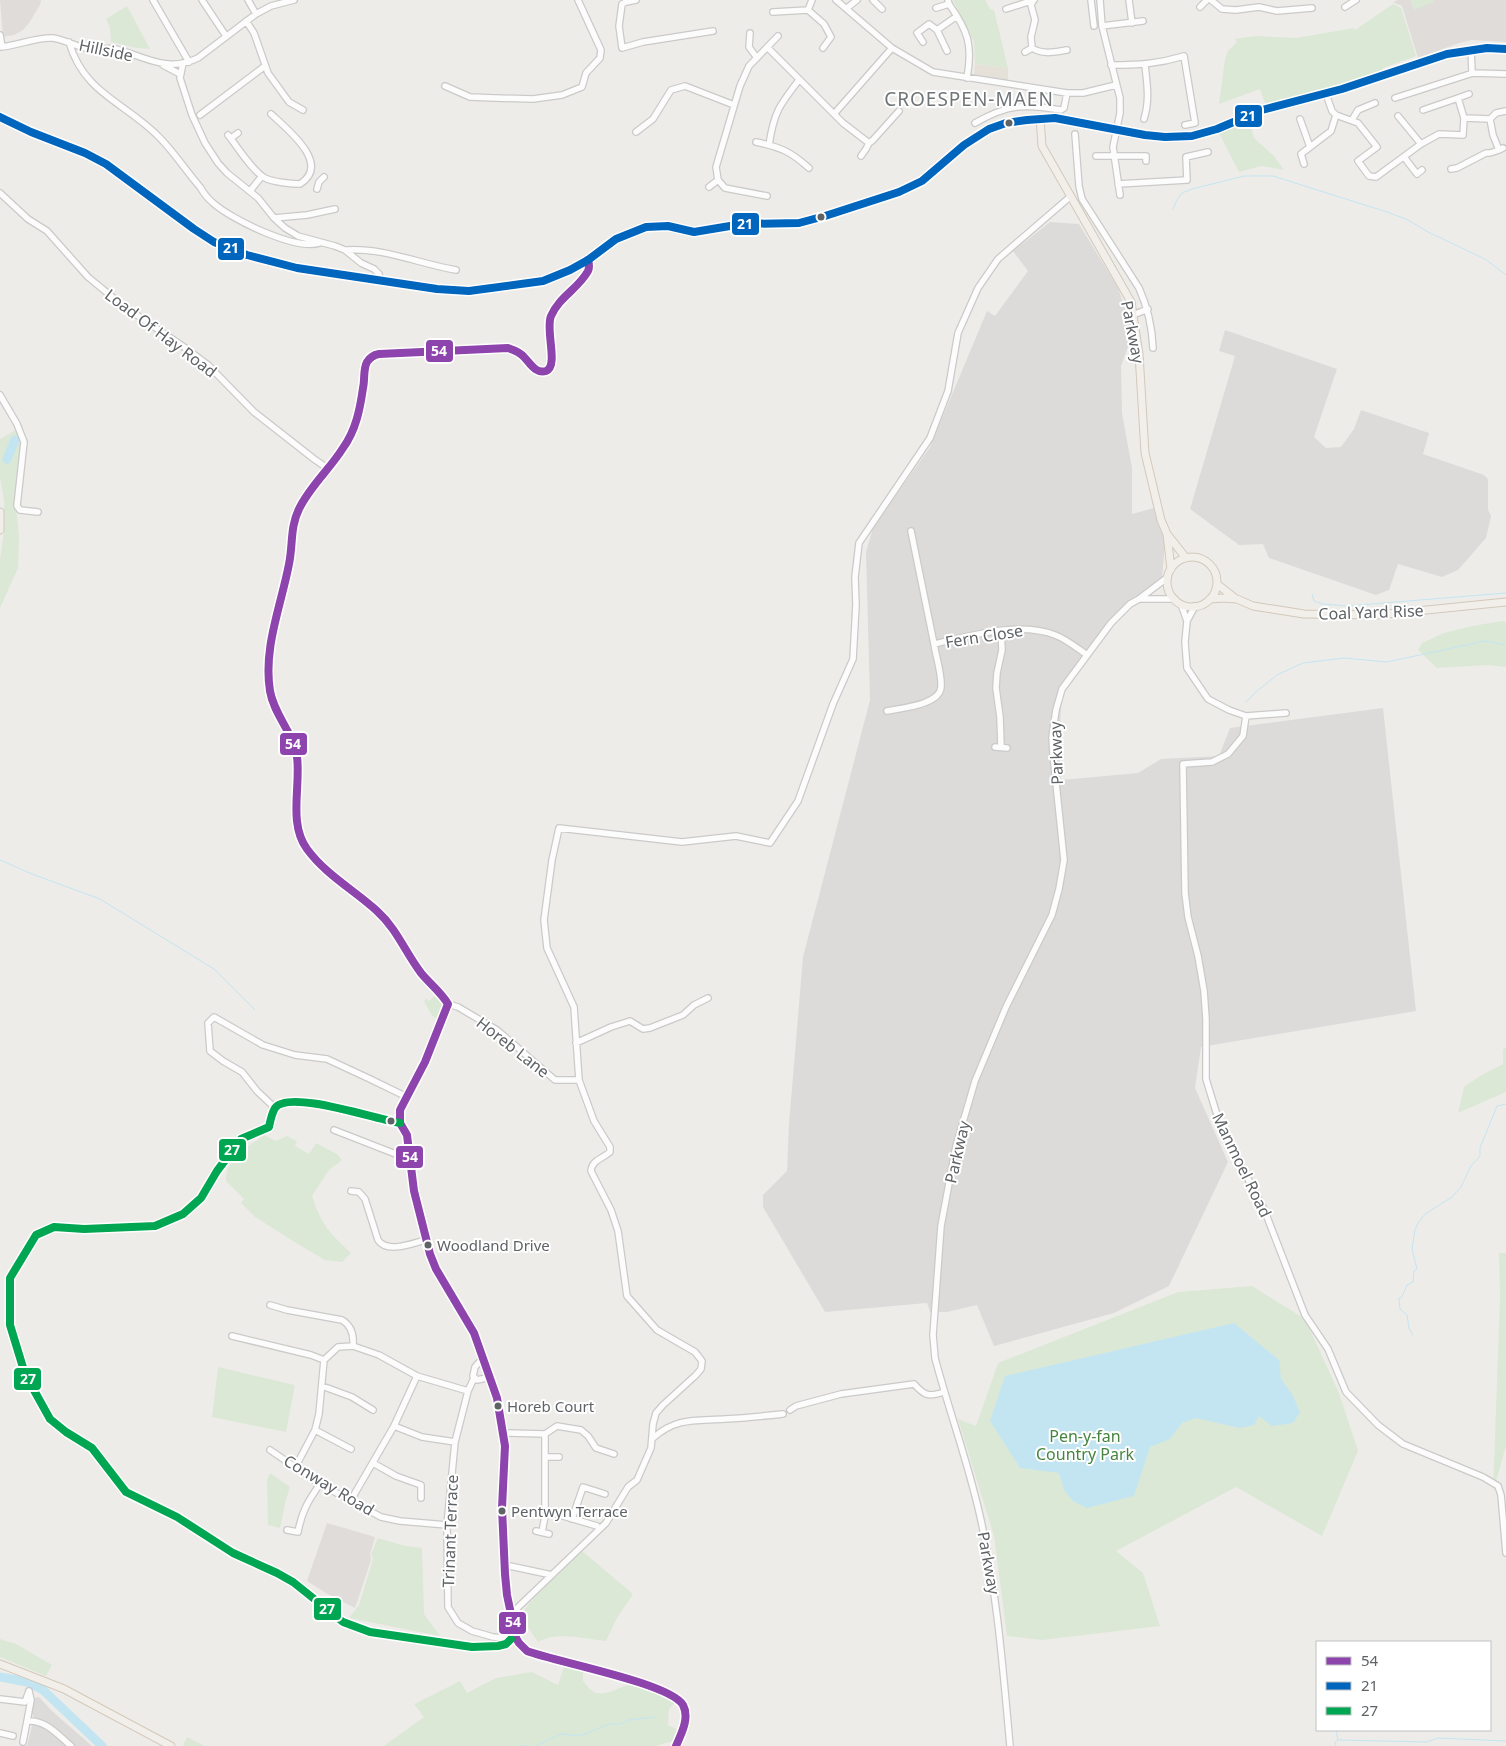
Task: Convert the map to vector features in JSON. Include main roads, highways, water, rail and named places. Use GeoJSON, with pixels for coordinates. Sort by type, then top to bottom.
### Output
{"type":"FeatureCollection","features":[{"type":"Feature","properties":{"kind":"main road","name":"Parkway"},"geometry":{"type":"LineString","coordinates":[[0,117],[31,132],[85,153],[106,164],[214,242],[247,255],[296,268],[437,289],[469,290],[543,281],[570,270],[588,260],[616,239],[646,226],[668,226],[694,232],[742,224],[798,223],[824,216],[899,192],[922,181],[964,145],[989,130],[1006,123],[1040,118],[1042,146],[1131,302],[1139,354],[1145,453],[1167,534]]}},
{"type":"Feature","properties":{"kind":"main road"},"geometry":{"type":"LineString","coordinates":[[0,512],[0,530]]}},
{"type":"Feature","properties":{"kind":"main road"},"geometry":{"type":"LineString","coordinates":[[1167,534],[1186,558]]}},
{"type":"Feature","properties":{"kind":"main road"},"geometry":{"type":"LineString","coordinates":[[1167,534],[1171,569]]}},
{"type":"Feature","properties":{"kind":"main road"},"geometry":{"type":"LineString","coordinates":[[1186,558],[1207,562],[1214,571],[1217,584],[1214,595],[1206,603],[1195,606],[1178,602],[1170,593],[1168,577],[1171,569],[1180,560],[1186,558]]}},
{"type":"Feature","properties":{"kind":"main road","name":"Coal Yard Rise"},"geometry":{"type":"LineString","coordinates":[[1217,584],[1237,599],[1253,606],[1304,614],[1377,615],[1506,602]]}},
{"type":"Feature","properties":{"kind":"main road","name":"Coal Yard Rise"},"geometry":{"type":"LineString","coordinates":[[1210,599],[1237,599]]}},
{"type":"Feature","properties":{"kind":"main road"},"geometry":{"type":"LineString","coordinates":[[0,1664],[64,1689],[170,1746]]}},
{"type":"Feature","properties":{"kind":"water"},"geometry":{"type":"Polygon","coordinates":[[[1234,1323],[1279,1360],[1281,1379],[1292,1394],[1300,1412],[1293,1423],[1272,1426],[1259,1416],[1254,1425],[1240,1428],[1196,1418],[1182,1423],[1170,1439],[1150,1447],[1134,1496],[1087,1508],[1073,1501],[1064,1490],[1059,1473],[1020,1468],[990,1421],[1005,1376],[1234,1323]]]}},
{"type":"Feature","properties":{"kind":"waterway"},"geometry":{"type":"LineString","coordinates":[[1173,209],[1182,193],[1192,189],[1244,176],[1273,176],[1408,220],[1428,232],[1485,259],[1506,275]]}},
{"type":"Feature","properties":{"kind":"waterway"},"geometry":{"type":"LineString","coordinates":[[7,459],[15,440]]}},
{"type":"Feature","properties":{"kind":"waterway"},"geometry":{"type":"LineString","coordinates":[[1312,594],[1314,601],[1323,604],[1347,606],[1506,593]]}},
{"type":"Feature","properties":{"kind":"waterway"},"geometry":{"type":"LineString","coordinates":[[1246,702],[1277,675],[1303,663],[1344,658],[1387,662],[1485,641],[1506,645]]}},
{"type":"Feature","properties":{"kind":"waterway"},"geometry":{"type":"LineString","coordinates":[[0,860],[100,899],[214,969],[255,1010]]}},
{"type":"Feature","properties":{"kind":"waterway"},"geometry":{"type":"LineString","coordinates":[[1413,1335],[1409,1328],[1407,1315],[1400,1309],[1399,1298],[1402,1297],[1407,1285],[1413,1282],[1414,1271],[1417,1269],[1412,1249],[1415,1230],[1425,1214],[1452,1197],[1461,1187],[1471,1166],[1480,1156],[1480,1148],[1497,1106],[1506,1104]]}},
{"type":"Feature","properties":{"kind":"waterway"},"geometry":{"type":"LineString","coordinates":[[0,1677],[27,1682],[43,1690],[102,1746]]}},
{"type":"Feature","properties":{"kind":"waterway"},"geometry":{"type":"LineString","coordinates":[[536,1746],[561,1734],[580,1736],[609,1724],[620,1724],[629,1720],[655,1717]]}},
{"type":"Feature","properties":{"kind":"waterway"},"geometry":{"type":"LineString","coordinates":[[1336,1731],[1338,1740],[1335,1742],[1336,1746]]}},
{"type":"Feature","properties":{"kind":"waterway"},"geometry":{"type":"LineString","coordinates":[[1338,1740],[1427,1742],[1438,1738],[1506,1741]]}},
{"type":"Feature","properties":{"kind":"waterway"},"geometry":{"type":"LineString","coordinates":[[517,1746],[528,1746]]}},
{"type":"Feature","properties":{"kind":"place","name":"Woodland Drive"},"geometry":{"type":"Point","coordinates":[428,1245]}},
{"type":"Feature","properties":{"kind":"place","name":"Horeb Court"},"geometry":{"type":"Point","coordinates":[498,1406]}},
{"type":"Feature","properties":{"kind":"place","name":"Pentwyn Terrace"},"geometry":{"type":"Point","coordinates":[502,1511]}},
{"type":"Feature","properties":{"kind":"district","name":"CROESPEN-MAEN"},"geometry":{"type":"Point","coordinates":[969,99]}},
{"type":"Feature","properties":{"kind":"park label","name":"Pen-y-fan Country Park"},"geometry":{"type":"Point","coordinates":[1085,1445]}}]}
